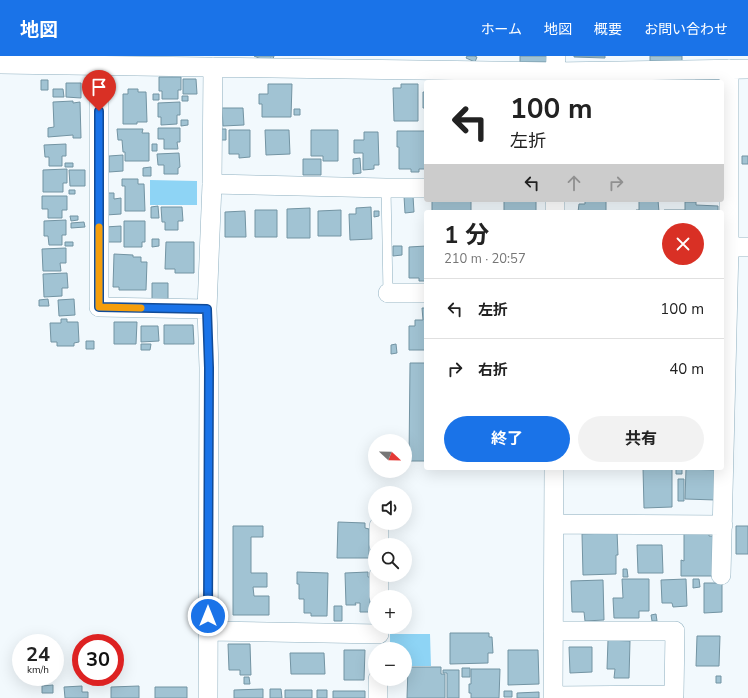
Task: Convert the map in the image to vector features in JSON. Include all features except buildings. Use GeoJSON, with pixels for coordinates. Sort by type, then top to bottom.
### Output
{"type":"FeatureCollection","features":[{"type":"Feature","properties":{"kind":"street"},"geometry":{"type":"LineString","coordinates":[[0,64],[99,65],[135,61],[213,67],[340,62],[456,63],[556,70],[748,69]]}},
{"type":"Feature","properties":{"kind":"street"},"geometry":{"type":"LineString","coordinates":[[99,65],[99,307],[207,309]]}},
{"type":"Feature","properties":{"kind":"street"},"geometry":{"type":"LineString","coordinates":[[208,698],[209,368],[207,309],[212,184],[213,67]]}},
{"type":"Feature","properties":{"kind":"street"},"geometry":{"type":"LineString","coordinates":[[724,411],[725,295],[729,247],[726,185],[729,70]]}},
{"type":"Feature","properties":{"kind":"street"},"geometry":{"type":"LineString","coordinates":[[212,184],[424,188]]}},
{"type":"Feature","properties":{"kind":"street"},"geometry":{"type":"LineString","coordinates":[[729,247],[748,247]]}},
{"type":"Feature","properties":{"kind":"street"},"geometry":{"type":"LineString","coordinates":[[388,293],[424,294]]}},
{"type":"Feature","properties":{"kind":"street"},"geometry":{"type":"LineString","coordinates":[[553,631],[675,631],[674,695],[553,697],[553,631],[554,470]]}},
{"type":"Feature","properties":{"kind":"street"},"geometry":{"type":"LineString","coordinates":[[721,575],[723,470]]}},
{"type":"Feature","properties":{"kind":"street"},"geometry":{"type":"LineString","coordinates":[[554,524],[723,525]]}},
{"type":"Feature","properties":{"kind":"street"},"geometry":{"type":"LineString","coordinates":[[208,631],[378,637]]}},
{"type":"Feature","properties":{"kind":"street"},"geometry":{"type":"LineString","coordinates":[[378,686],[378,698]]}},
{"type":"Feature","properties":{"kind":"lane"},"geometry":{"type":"LineString","coordinates":[[386,188],[388,293]]}},
{"type":"Feature","properties":{"kind":"shaded area"},"geometry":{"type":"Polygon","coordinates":[[[150,180],[197,181],[197,205],[150,205],[150,180]]]}},
{"type":"Feature","properties":{"kind":"shaded area"},"geometry":{"type":"Polygon","coordinates":[[[390,634],[430,634],[431,666],[412,666],[412,642],[390,642],[390,634]]]}},
{"type":"Feature","properties":{"kind":"slow traffic"},"geometry":{"type":"LineString","coordinates":[[99,227],[99,307],[141,308]]}},
{"type":"Feature","properties":{"kind":"route"},"geometry":{"type":"LineString","coordinates":[[99,111],[99,307],[207,309],[209,368],[208,616]]}}]}
